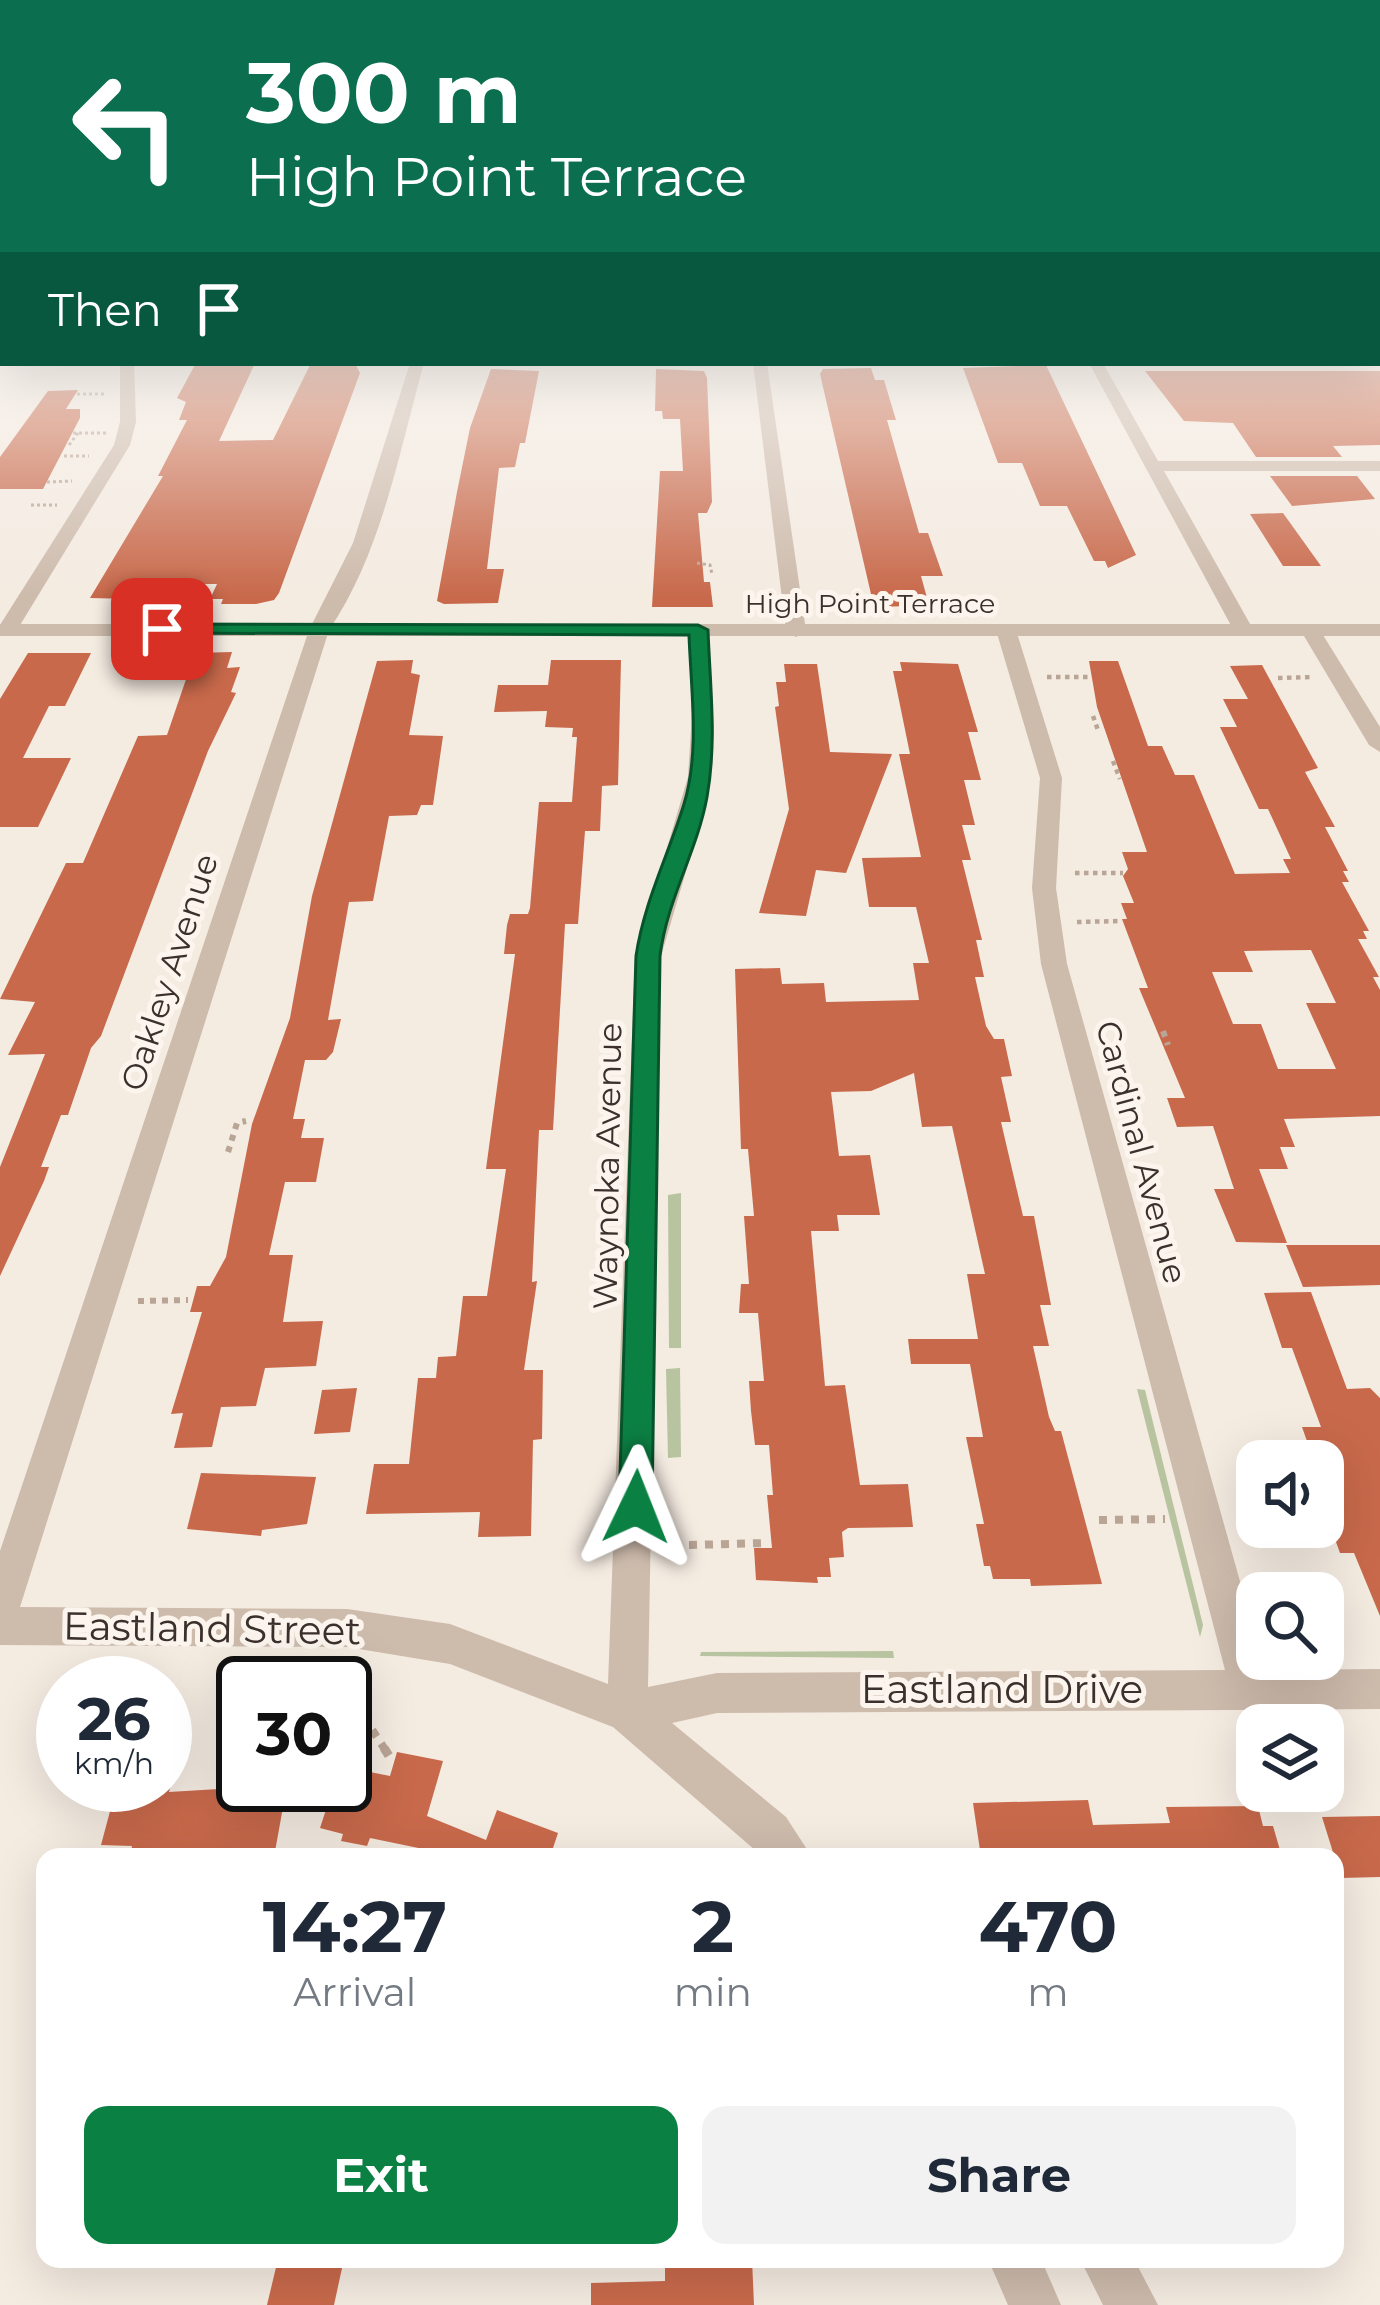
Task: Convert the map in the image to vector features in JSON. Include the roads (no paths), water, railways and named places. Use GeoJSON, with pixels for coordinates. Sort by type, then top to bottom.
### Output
{"type":"FeatureCollection","features":[{"type":"Feature","properties":{"kind":"street"},"geometry":{"type":"LineString","coordinates":[[4,630],[122,445],[128,422],[127,382]]}},
{"type":"Feature","properties":{"kind":"street","name":"Oakley Avenue"},"geometry":{"type":"LineString","coordinates":[[0,1609],[319,630],[333,615],[411,382]]}},
{"type":"Feature","properties":{"kind":"street"},"geometry":{"type":"LineString","coordinates":[[762,382],[796,631]]}},
{"type":"Feature","properties":{"kind":"street"},"geometry":{"type":"LineString","coordinates":[[1106,382],[1244,631]]}},
{"type":"Feature","properties":{"kind":"street"},"geometry":{"type":"LineString","coordinates":[[1152,466],[1380,466]]}},
{"type":"Feature","properties":{"kind":"street","name":"High Point Terrace"},"geometry":{"type":"LineString","coordinates":[[4,630],[1380,630]]}},
{"type":"Feature","properties":{"kind":"street","name":"Waynoka Avenue"},"geometry":{"type":"LineString","coordinates":[[626,1712],[638,1466],[648,956],[653,914],[696,801],[702,750],[698,630]]}},
{"type":"Feature","properties":{"kind":"street","name":"Cardinal Avenue"},"geometry":{"type":"LineString","coordinates":[[1006,630],[1052,778],[1044,888],[1054,964],[1250,1689]]}},
{"type":"Feature","properties":{"kind":"street"},"geometry":{"type":"LineString","coordinates":[[1311,631],[1380,745]]}},
{"type":"Feature","properties":{"kind":"street","name":"Eastland Street"},"geometry":{"type":"LineString","coordinates":[[0,1626],[392,1630],[512,1665],[626,1712],[771,1832],[783,1848]]}},
{"type":"Feature","properties":{"kind":"street","name":"Eastland Drive"},"geometry":{"type":"LineString","coordinates":[[626,1712],[717,1693],[1380,1689]]}},
{"type":"Feature","properties":{"kind":"street"},"geometry":{"type":"LineString","coordinates":[[1018,2268],[1035,2305]]}},
{"type":"Feature","properties":{"kind":"street"},"geometry":{"type":"LineString","coordinates":[[1111,2268],[1132,2305]]}}]}
